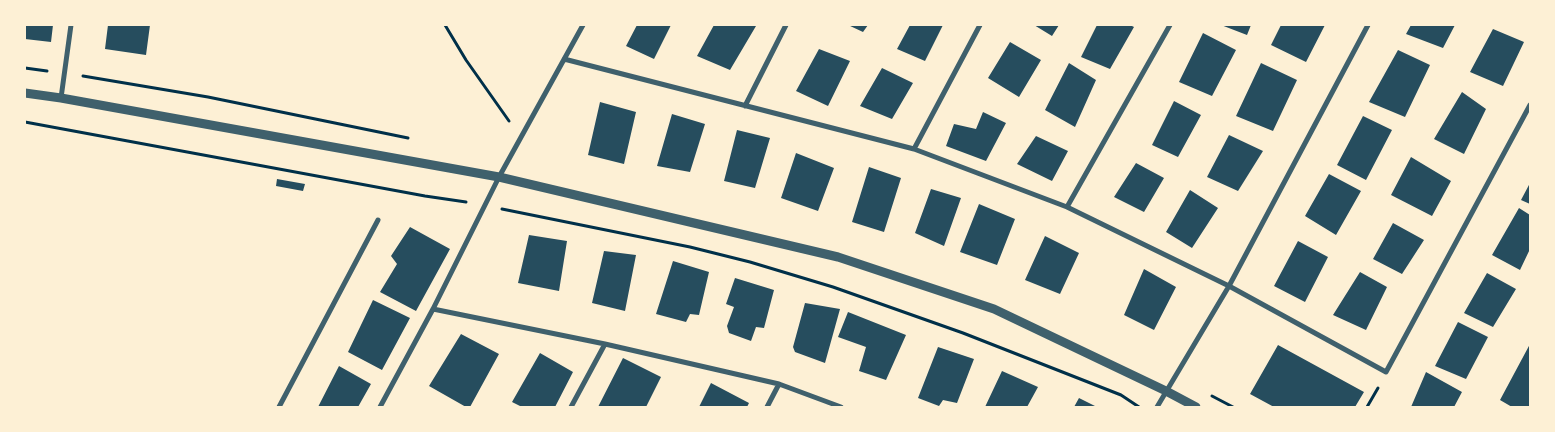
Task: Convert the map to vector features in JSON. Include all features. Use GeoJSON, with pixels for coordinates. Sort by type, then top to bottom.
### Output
{"type":"FeatureCollection","features":[{"type":"Feature","properties":{"kind":"street"},"geometry":{"type":"LineString","coordinates":[[61,98],[71,25]]}},
{"type":"Feature","properties":{"kind":"street"},"geometry":{"type":"LineString","coordinates":[[380,407],[499,177],[583,25]]}},
{"type":"Feature","properties":{"kind":"street"},"geometry":{"type":"LineString","coordinates":[[746,106],[786,25]]}},
{"type":"Feature","properties":{"kind":"street"},"geometry":{"type":"LineString","coordinates":[[914,149],[980,25]]}},
{"type":"Feature","properties":{"kind":"street"},"geometry":{"type":"LineString","coordinates":[[1067,207],[1170,25]]}},
{"type":"Feature","properties":{"kind":"street"},"geometry":{"type":"LineString","coordinates":[[1158,407],[1228,286],[1368,25]]}},
{"type":"Feature","properties":{"kind":"street"},"geometry":{"type":"LineString","coordinates":[[564,59],[914,149],[1067,207],[1228,286],[1386,372],[1530,105]]}},
{"type":"Feature","properties":{"kind":"street"},"geometry":{"type":"LineString","coordinates":[[25,93],[499,177],[838,258],[994,310],[1196,407]]}},
{"type":"Feature","properties":{"kind":"street"},"geometry":{"type":"LineString","coordinates":[[279,407],[378,220]]}},
{"type":"Feature","properties":{"kind":"street"},"geometry":{"type":"LineString","coordinates":[[432,309],[605,344],[779,384],[842,407]]}},
{"type":"Feature","properties":{"kind":"street"},"geometry":{"type":"LineString","coordinates":[[571,407],[605,344]]}},
{"type":"Feature","properties":{"kind":"street"},"geometry":{"type":"LineString","coordinates":[[767,407],[779,384]]}},
{"type":"Feature","properties":{"kind":"path"},"geometry":{"type":"LineString","coordinates":[[445,25],[466,60],[520,138]]}},
{"type":"Feature","properties":{"kind":"path"},"geometry":{"type":"LineString","coordinates":[[25,122],[485,205],[690,247],[750,262],[833,287],[963,333],[1121,395],[1139,407]]}},
{"type":"Feature","properties":{"kind":"building"},"geometry":{"type":"Polygon","coordinates":[[[25,25],[53,25],[51,42],[25,39],[25,25]]]}},
{"type":"Feature","properties":{"kind":"building"},"geometry":{"type":"Polygon","coordinates":[[[108,25],[150,25],[146,55],[105,49],[108,25]]]}},
{"type":"Feature","properties":{"kind":"building"},"geometry":{"type":"Polygon","coordinates":[[[637,25],[671,25],[654,59],[626,46],[637,25]]]}},
{"type":"Feature","properties":{"kind":"building"},"geometry":{"type":"Polygon","coordinates":[[[714,25],[756,26],[730,70],[697,56],[714,25]]]}},
{"type":"Feature","properties":{"kind":"building"},"geometry":{"type":"Polygon","coordinates":[[[848,25],[868,25],[863,32],[848,25]]]}},
{"type":"Feature","properties":{"kind":"building"},"geometry":{"type":"Polygon","coordinates":[[[910,25],[943,25],[925,61],[897,49],[910,25]]]}},
{"type":"Feature","properties":{"kind":"building"},"geometry":{"type":"Polygon","coordinates":[[[1034,25],[1059,25],[1052,36],[1034,25]]]}},
{"type":"Feature","properties":{"kind":"building"},"geometry":{"type":"Polygon","coordinates":[[[1097,25],[1130,25],[1134,27],[1110,69],[1081,57],[1097,25]]]}},
{"type":"Feature","properties":{"kind":"building"},"geometry":{"type":"Polygon","coordinates":[[[1221,25],[1251,25],[1247,35],[1221,25]]]}},
{"type":"Feature","properties":{"kind":"building"},"geometry":{"type":"Polygon","coordinates":[[[1281,25],[1325,25],[1306,62],[1271,45],[1281,25]]]}},
{"type":"Feature","properties":{"kind":"building"},"geometry":{"type":"Polygon","coordinates":[[[1411,25],[1455,25],[1443,48],[1406,34],[1411,25]]]}},
{"type":"Feature","properties":{"kind":"building"},"geometry":{"type":"Polygon","coordinates":[[[1493,29],[1524,42],[1503,86],[1470,72],[1493,29]]]}},
{"type":"Feature","properties":{"kind":"building"},"geometry":{"type":"Polygon","coordinates":[[[1203,33],[1236,50],[1212,96],[1179,82],[1203,33]]]}},
{"type":"Feature","properties":{"kind":"building"},"geometry":{"type":"Polygon","coordinates":[[[1010,42],[1041,60],[1019,97],[988,78],[1010,42]]]}},
{"type":"Feature","properties":{"kind":"building"},"geometry":{"type":"Polygon","coordinates":[[[819,49],[850,61],[828,106],[796,91],[819,49]]]}},
{"type":"Feature","properties":{"kind":"building"},"geometry":{"type":"Polygon","coordinates":[[[1398,50],[1430,65],[1405,117],[1369,102],[1398,50]]]}},
{"type":"Feature","properties":{"kind":"building"},"geometry":{"type":"Polygon","coordinates":[[[1069,63],[1096,80],[1075,127],[1045,110],[1069,63]]]}},
{"type":"Feature","properties":{"kind":"building"},"geometry":{"type":"Polygon","coordinates":[[[1261,63],[1297,80],[1273,131],[1236,116],[1261,63]]]}},
{"type":"Feature","properties":{"kind":"building"},"geometry":{"type":"Polygon","coordinates":[[[882,68],[913,83],[892,119],[860,106],[882,68]]]}},
{"type":"Feature","properties":{"kind":"building"},"geometry":{"type":"Polygon","coordinates":[[[1462,92],[1486,109],[1464,154],[1434,139],[1462,92]]]}},
{"type":"Feature","properties":{"kind":"building"},"geometry":{"type":"Polygon","coordinates":[[[1174,101],[1201,115],[1178,157],[1152,145],[1174,101]]]}},
{"type":"Feature","properties":{"kind":"building"},"geometry":{"type":"Polygon","coordinates":[[[600,102],[636,112],[624,164],[588,155],[600,102]]]}},
{"type":"Feature","properties":{"kind":"building"},"geometry":{"type":"Polygon","coordinates":[[[983,112],[1006,123],[986,161],[946,146],[954,124],[976,129],[983,112]]]}},
{"type":"Feature","properties":{"kind":"building"},"geometry":{"type":"Polygon","coordinates":[[[672,114],[705,124],[690,172],[657,166],[672,114]]]}},
{"type":"Feature","properties":{"kind":"building"},"geometry":{"type":"Polygon","coordinates":[[[1363,116],[1392,130],[1366,180],[1337,165],[1363,116]]]}},
{"type":"Feature","properties":{"kind":"building"},"geometry":{"type":"Polygon","coordinates":[[[737,130],[770,138],[755,188],[724,181],[737,130]]]}},
{"type":"Feature","properties":{"kind":"building"},"geometry":{"type":"Polygon","coordinates":[[[1229,135],[1263,151],[1238,191],[1207,177],[1229,135]]]}},
{"type":"Feature","properties":{"kind":"building"},"geometry":{"type":"Polygon","coordinates":[[[1036,136],[1068,151],[1052,181],[1017,164],[1036,136]]]}},
{"type":"Feature","properties":{"kind":"building"},"geometry":{"type":"Polygon","coordinates":[[[796,153],[834,168],[818,211],[781,198],[796,153]]]}},
{"type":"Feature","properties":{"kind":"building"},"geometry":{"type":"Polygon","coordinates":[[[1411,157],[1451,181],[1432,216],[1391,195],[1411,157]]]}},
{"type":"Feature","properties":{"kind":"building"},"geometry":{"type":"Polygon","coordinates":[[[1136,163],[1164,178],[1144,212],[1114,197],[1136,163]]]}},
{"type":"Feature","properties":{"kind":"building"},"geometry":{"type":"Polygon","coordinates":[[[869,167],[901,178],[884,232],[852,222],[869,167]]]}},
{"type":"Feature","properties":{"kind":"building"},"geometry":{"type":"Polygon","coordinates":[[[1329,174],[1361,191],[1336,235],[1305,216],[1329,174]]]}},
{"type":"Feature","properties":{"kind":"building"},"geometry":{"type":"Polygon","coordinates":[[[277,179],[305,184],[303,191],[276,186],[277,179]]]}},
{"type":"Feature","properties":{"kind":"building"},"geometry":{"type":"Polygon","coordinates":[[[1530,183],[1530,204],[1521,200],[1530,183]]]}},
{"type":"Feature","properties":{"kind":"building"},"geometry":{"type":"Polygon","coordinates":[[[931,189],[961,198],[944,246],[915,233],[931,189]]]}},
{"type":"Feature","properties":{"kind":"building"},"geometry":{"type":"Polygon","coordinates":[[[1190,190],[1218,208],[1192,248],[1166,232],[1190,190]]]}},
{"type":"Feature","properties":{"kind":"building"},"geometry":{"type":"Polygon","coordinates":[[[979,204],[1015,219],[997,265],[960,252],[979,204]]]}},
{"type":"Feature","properties":{"kind":"building"},"geometry":{"type":"Polygon","coordinates":[[[1519,208],[1530,215],[1530,249],[1520,270],[1492,255],[1519,208]]]}},
{"type":"Feature","properties":{"kind":"building"},"geometry":{"type":"Polygon","coordinates":[[[1393,223],[1424,240],[1402,274],[1373,259],[1393,223]]]}},
{"type":"Feature","properties":{"kind":"building"},"geometry":{"type":"Polygon","coordinates":[[[410,227],[450,249],[416,311],[380,292],[397,264],[391,256],[410,227]]]}},
{"type":"Feature","properties":{"kind":"building"},"geometry":{"type":"Polygon","coordinates":[[[529,235],[567,241],[559,291],[518,283],[529,235]]]}},
{"type":"Feature","properties":{"kind":"building"},"geometry":{"type":"Polygon","coordinates":[[[1045,236],[1079,253],[1060,294],[1025,280],[1045,236]]]}},
{"type":"Feature","properties":{"kind":"building"},"geometry":{"type":"Polygon","coordinates":[[[1298,241],[1328,257],[1305,302],[1274,286],[1298,241]]]}},
{"type":"Feature","properties":{"kind":"building"},"geometry":{"type":"Polygon","coordinates":[[[604,251],[636,255],[625,311],[592,303],[604,251]]]}},
{"type":"Feature","properties":{"kind":"building"},"geometry":{"type":"Polygon","coordinates":[[[673,261],[709,272],[699,315],[690,314],[686,322],[656,314],[673,261]]]}},
{"type":"Feature","properties":{"kind":"building"},"geometry":{"type":"Polygon","coordinates":[[[1144,269],[1176,287],[1154,330],[1124,315],[1144,269]]]}},
{"type":"Feature","properties":{"kind":"building"},"geometry":{"type":"Polygon","coordinates":[[[1360,272],[1387,287],[1366,330],[1333,315],[1360,272]]]}},
{"type":"Feature","properties":{"kind":"building"},"geometry":{"type":"Polygon","coordinates":[[[1487,273],[1516,289],[1493,327],[1464,313],[1487,273]]]}},
{"type":"Feature","properties":{"kind":"building"},"geometry":{"type":"Polygon","coordinates":[[[735,278],[774,290],[764,328],[756,327],[751,341],[729,333],[727,326],[734,307],[726,304],[735,278]]]}},
{"type":"Feature","properties":{"kind":"building"},"geometry":{"type":"Polygon","coordinates":[[[373,300],[410,318],[382,370],[348,352],[373,300]]]}},
{"type":"Feature","properties":{"kind":"building"},"geometry":{"type":"Polygon","coordinates":[[[805,303],[840,309],[825,363],[795,352],[793,347],[805,303]]]}},
{"type":"Feature","properties":{"kind":"building"},"geometry":{"type":"Polygon","coordinates":[[[848,312],[906,335],[886,380],[859,371],[866,347],[838,337],[848,312]]]}},
{"type":"Feature","properties":{"kind":"building"},"geometry":{"type":"Polygon","coordinates":[[[1458,322],[1488,337],[1466,379],[1435,366],[1458,322]]]}},
{"type":"Feature","properties":{"kind":"building"},"geometry":{"type":"Polygon","coordinates":[[[461,334],[499,354],[470,407],[466,407],[429,386],[461,334]]]}},
{"type":"Feature","properties":{"kind":"building"},"geometry":{"type":"Polygon","coordinates":[[[1530,344],[1530,407],[1512,407],[1500,400],[1530,344]]]}},
{"type":"Feature","properties":{"kind":"building"},"geometry":{"type":"Polygon","coordinates":[[[1278,345],[1364,392],[1355,407],[1274,407],[1250,394],[1278,345]]]}},
{"type":"Feature","properties":{"kind":"building"},"geometry":{"type":"Polygon","coordinates":[[[938,347],[974,359],[957,403],[943,400],[939,406],[918,398],[938,347]]]}},
{"type":"Feature","properties":{"kind":"building"},"geometry":{"type":"Polygon","coordinates":[[[540,353],[573,372],[555,407],[522,407],[512,402],[540,353]]]}},
{"type":"Feature","properties":{"kind":"building"},"geometry":{"type":"Polygon","coordinates":[[[623,358],[661,377],[646,407],[598,407],[623,358]]]}},
{"type":"Feature","properties":{"kind":"building"},"geometry":{"type":"Polygon","coordinates":[[[339,366],[371,384],[358,407],[318,407],[339,366]]]}},
{"type":"Feature","properties":{"kind":"building"},"geometry":{"type":"Polygon","coordinates":[[[1002,371],[1038,387],[1027,407],[985,407],[1002,371]]]}},
{"type":"Feature","properties":{"kind":"building"},"geometry":{"type":"Polygon","coordinates":[[[1426,372],[1462,392],[1454,407],[1411,407],[1426,372]]]}},
{"type":"Feature","properties":{"kind":"building"},"geometry":{"type":"Polygon","coordinates":[[[711,383],[749,403],[747,407],[699,407],[711,383]]]}},
{"type":"Feature","properties":{"kind":"building"},"geometry":{"type":"Polygon","coordinates":[[[1079,398],[1097,407],[1074,407],[1079,398]]]}}]}
